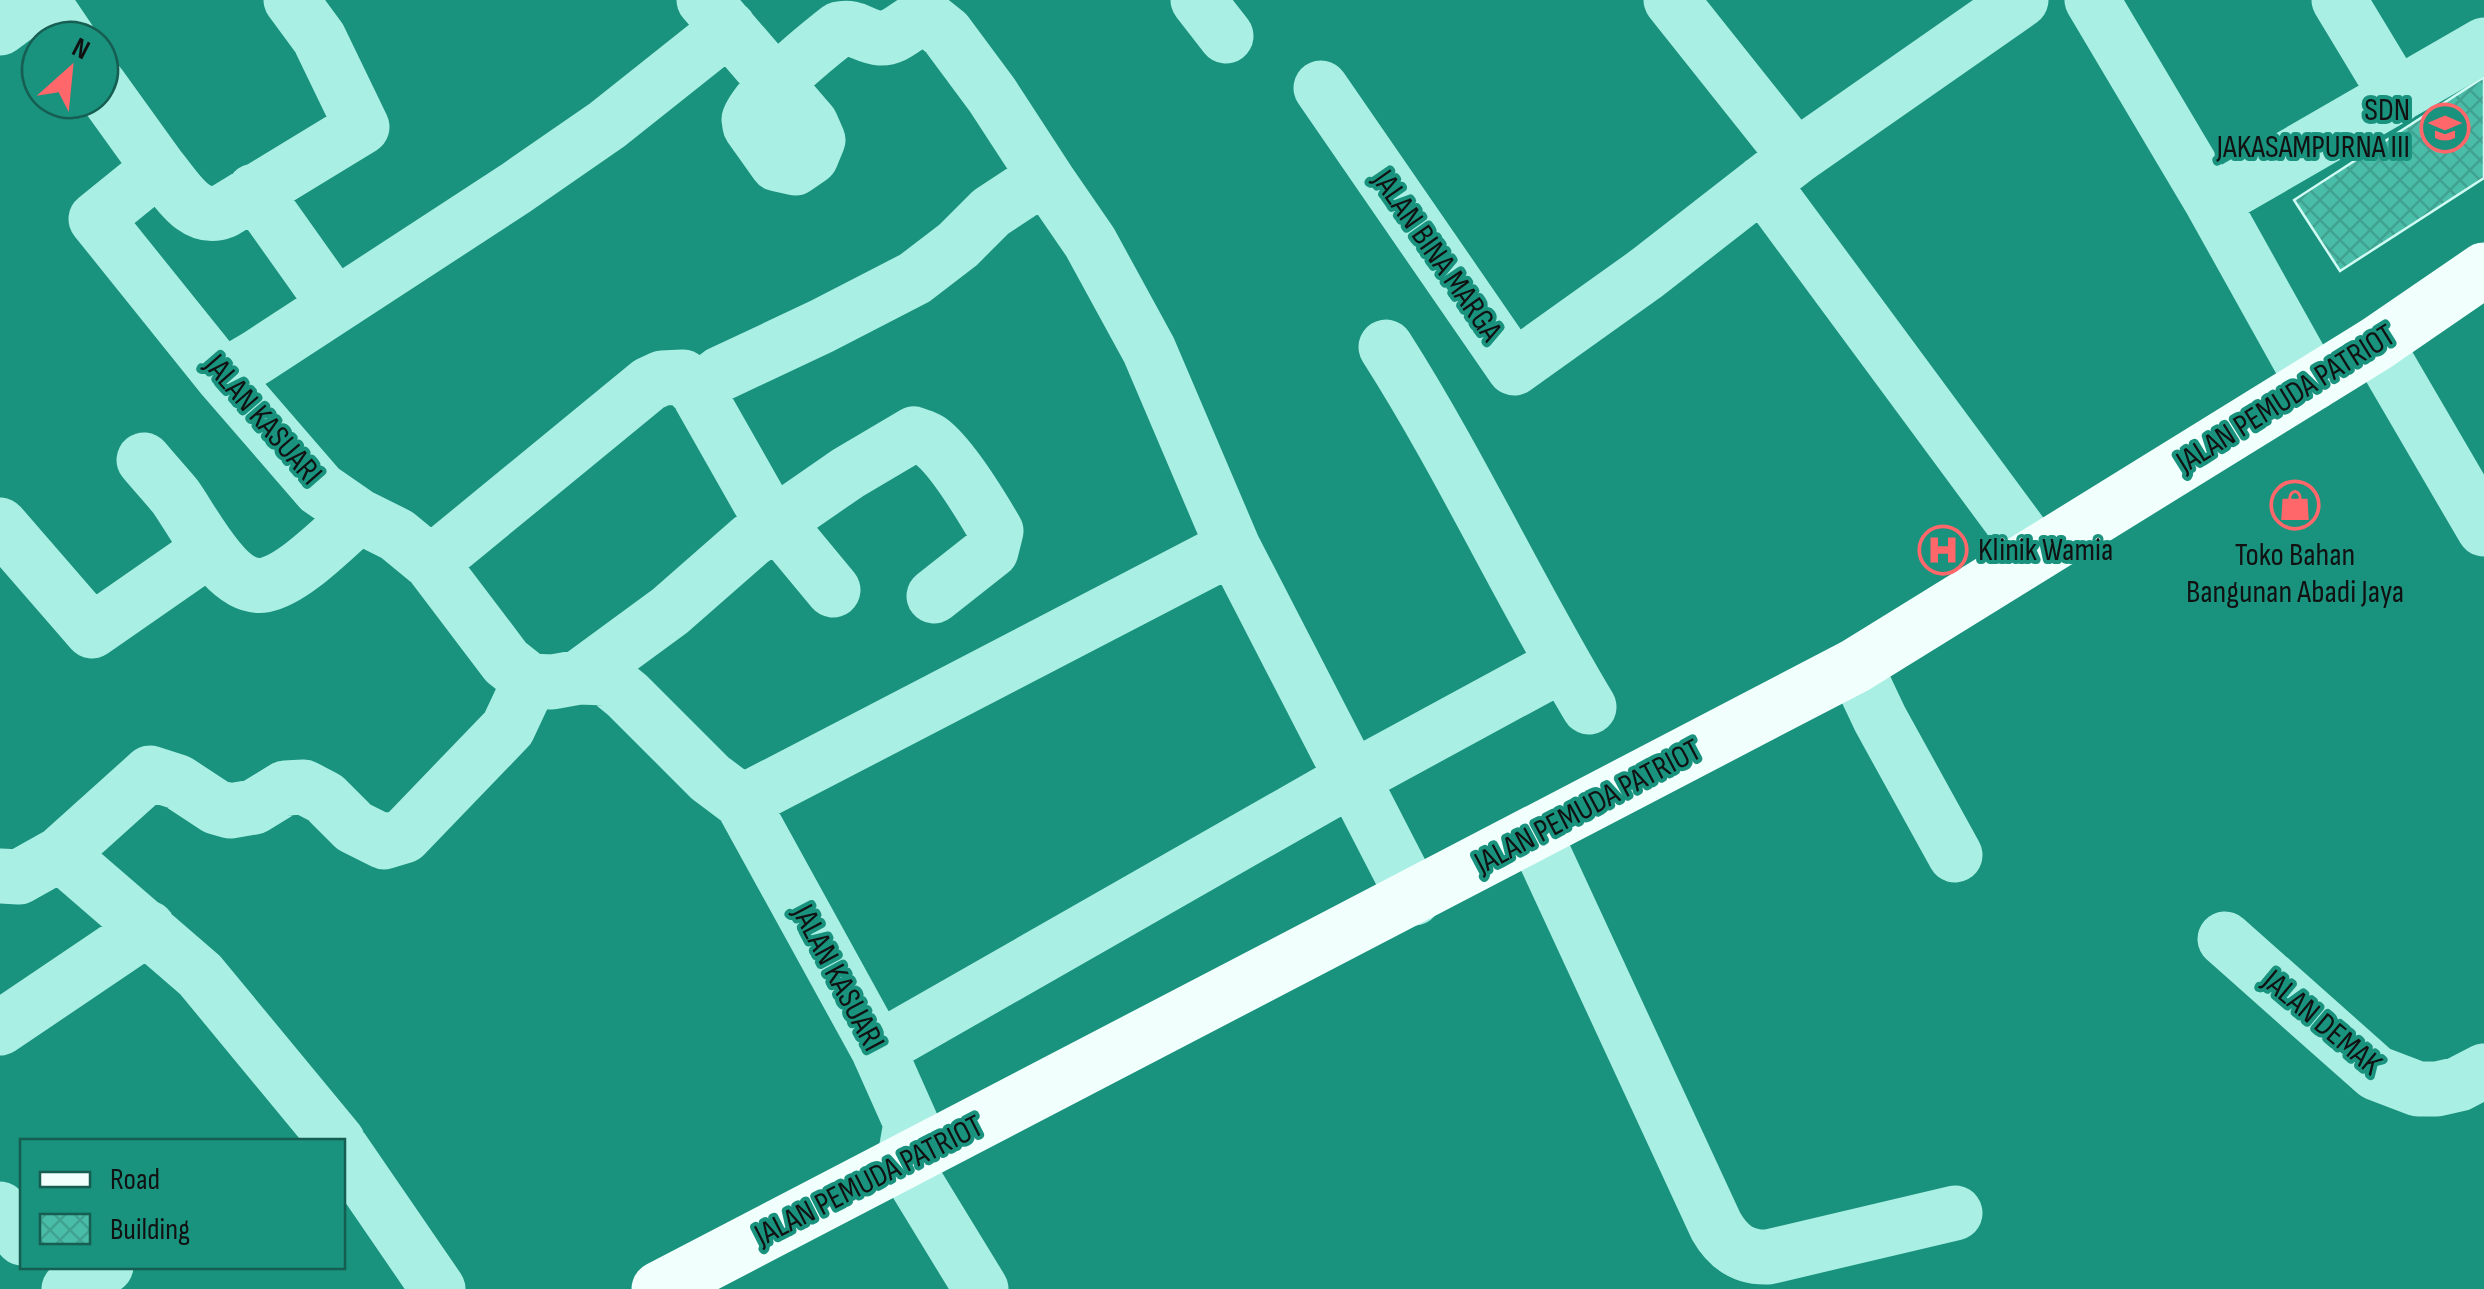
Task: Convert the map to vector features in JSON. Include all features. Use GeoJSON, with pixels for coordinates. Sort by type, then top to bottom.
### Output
{"type":"FeatureCollection","features":[{"type":"Feature","properties":{"kind":"main road","name":"JALAN PEMUDA PATRIOT"},"geometry":{"type":"LineString","coordinates":[[659,1289],[1856,666],[2376,344],[2484,270]]}},
{"type":"Feature","properties":{"kind":"street"},"geometry":{"type":"LineString","coordinates":[[0,28],[40,0]]}},
{"type":"Feature","properties":{"kind":"street"},"geometry":{"type":"LineString","coordinates":[[120,114],[193,209],[214,215],[362,127],[319,38],[292,0]]}},
{"type":"Feature","properties":{"kind":"street"},"geometry":{"type":"LineString","coordinates":[[1671,0],[1779,170],[2036,554]]}},
{"type":"Feature","properties":{"kind":"street","name":"JALAN BINA MARGA"},"geometry":{"type":"LineString","coordinates":[[1321,88],[1514,368],[1647,273],[1779,170],[2021,0]]}},
{"type":"Feature","properties":{"kind":"street"},"geometry":{"type":"LineString","coordinates":[[2092,0],[2313,383]]}},
{"type":"Feature","properties":{"kind":"street"},"geometry":{"type":"LineString","coordinates":[[2338,0],[2397,96]]}},
{"type":"Feature","properties":{"kind":"street"},"geometry":{"type":"LineString","coordinates":[[223,377],[516,188],[607,124],[716,14],[776,85],[839,29],[843,14],[883,39],[936,8],[946,33],[1090,242],[1149,350],[1234,547],[1414,898]]}},
{"type":"Feature","properties":{"kind":"street"},"geometry":{"type":"LineString","coordinates":[[2212,202],[2484,44]]}},
{"type":"Feature","properties":{"kind":"street","name":"JALAN KASUARI"},"geometry":{"type":"LineString","coordinates":[[159,168],[96,219],[223,377],[320,489],[396,534],[431,563],[506,662],[555,679],[606,678],[710,778],[742,802],[878,1049],[911,1123],[904,1163]]}},
{"type":"Feature","properties":{"kind":"street"},"geometry":{"type":"LineString","coordinates":[[697,391],[720,374],[915,278],[1014,196],[1048,181]]}},
{"type":"Feature","properties":{"kind":"street"},"geometry":{"type":"LineString","coordinates":[[254,191],[335,305]]}},
{"type":"Feature","properties":{"kind":"street"},"geometry":{"type":"LineString","coordinates":[[2376,344],[2484,529]]}},
{"type":"Feature","properties":{"kind":"street"},"geometry":{"type":"LineString","coordinates":[[878,1049],[1353,778],[1576,686],[1421,402],[1386,347]]}},
{"type":"Feature","properties":{"kind":"street"},"geometry":{"type":"LineString","coordinates":[[431,563],[649,384],[682,376],[697,391],[760,502],[833,590]]}},
{"type":"Feature","properties":{"kind":"street"},"geometry":{"type":"LineString","coordinates":[[0,876],[19,877],[60,854],[150,773],[178,782],[216,807],[230,811],[254,807],[284,788],[304,787],[324,798],[354,827],[384,842],[404,836],[555,679],[670,611],[751,540],[914,434],[929,440],[996,531],[991,551],[934,596]]}},
{"type":"Feature","properties":{"kind":"street"},"geometry":{"type":"LineString","coordinates":[[144,460],[175,496],[210,549],[246,584],[264,585],[280,578],[310,559],[360,516]]}},
{"type":"Feature","properties":{"kind":"street"},"geometry":{"type":"LineString","coordinates":[[0,525],[18,581],[92,631],[210,549]]}},
{"type":"Feature","properties":{"kind":"street"},"geometry":{"type":"LineString","coordinates":[[742,802],[1234,547]]}},
{"type":"Feature","properties":{"kind":"street"},"geometry":{"type":"LineString","coordinates":[[1856,666],[1880,719],[1955,855]]}},
{"type":"Feature","properties":{"kind":"street"},"geometry":{"type":"LineString","coordinates":[[1535,835],[1716,1226],[1732,1248],[1755,1258],[1768,1256],[1955,1213]]}},
{"type":"Feature","properties":{"kind":"street"},"geometry":{"type":"LineString","coordinates":[[60,854],[200,975],[328,1139]]}},
{"type":"Feature","properties":{"kind":"street"},"geometry":{"type":"LineString","coordinates":[[0,1028],[148,928]]}},
{"type":"Feature","properties":{"kind":"street","name":"JALAN DEMAK"},"geometry":{"type":"LineString","coordinates":[[2225,940],[2376,1072],[2418,1089],[2437,1090],[2460,1084],[2484,1070]]}},
{"type":"Feature","properties":{"kind":"street"},"geometry":{"type":"LineString","coordinates":[[345,1162],[438,1289]]}},
{"type":"Feature","properties":{"kind":"street"},"geometry":{"type":"LineString","coordinates":[[904,1163],[981,1289]]}},
{"type":"Feature","properties":{"kind":"street"},"geometry":{"type":"LineString","coordinates":[[0,1209],[20,1235]]}},
{"type":"Feature","properties":{"kind":"street"},"geometry":{"type":"LineString","coordinates":[[48,1269],[66,1289],[101,1269]]}},
{"type":"Feature","properties":{"kind":"building","name":"SDN JAKASAMPURNA III"},"geometry":{"type":"Polygon","coordinates":[[[2484,77],[2484,178],[2340,271],[2294,200],[2484,77]]]}},
{"type":"Feature","properties":{"kind":"place","name":"SDN JAKASAMPURNA III"},"geometry":{"type":"Point","coordinates":[2445,128]}},
{"type":"Feature","properties":{"kind":"place","name":"Toko Bahan Bangunan Abadi Jaya"},"geometry":{"type":"Point","coordinates":[2295,505]}},
{"type":"Feature","properties":{"kind":"place","name":"Klinik Wamia"},"geometry":{"type":"Point","coordinates":[1943,550]}}]}
